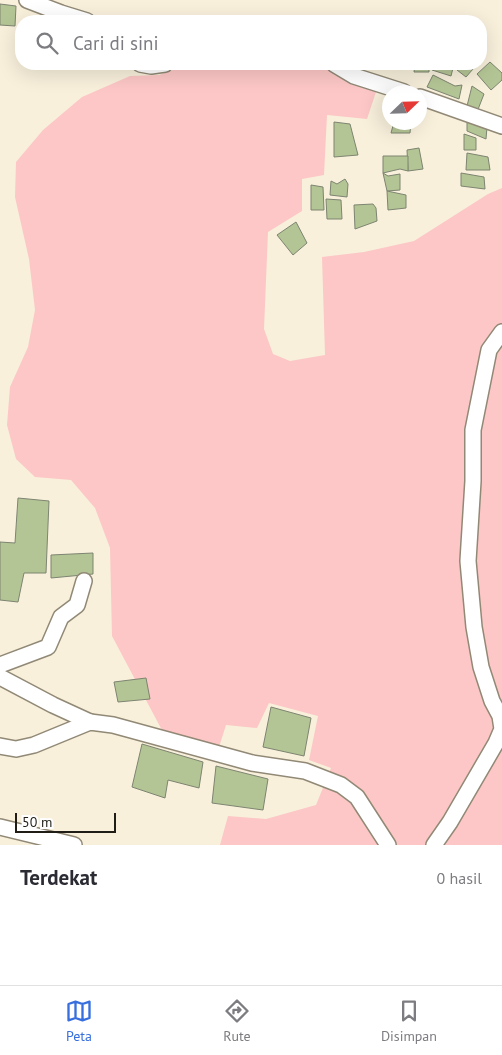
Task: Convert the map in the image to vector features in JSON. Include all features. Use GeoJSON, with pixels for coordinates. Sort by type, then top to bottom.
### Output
{"type":"FeatureCollection","features":[{"type":"Feature","properties":{"kind":"street"},"geometry":{"type":"LineString","coordinates":[[27,0],[68,15]]}},
{"type":"Feature","properties":{"kind":"street"},"geometry":{"type":"LineString","coordinates":[[344,70],[354,76],[382,85]]}},
{"type":"Feature","properties":{"kind":"street"},"geometry":{"type":"LineString","coordinates":[[427,99],[502,126]]}},
{"type":"Feature","properties":{"kind":"street"},"geometry":{"type":"LineString","coordinates":[[434,845],[459,806],[502,729],[500,716],[492,701],[481,667],[474,627],[468,560],[473,481],[473,430],[489,350],[502,332]]}},
{"type":"Feature","properties":{"kind":"street"},"geometry":{"type":"LineString","coordinates":[[0,665],[48,647],[61,617],[77,605],[84,581]]}},
{"type":"Feature","properties":{"kind":"street"},"geometry":{"type":"LineString","coordinates":[[0,677],[90,722],[113,725],[252,763],[305,771],[342,784],[357,797],[388,845]]}},
{"type":"Feature","properties":{"kind":"street"},"geometry":{"type":"LineString","coordinates":[[0,746],[16,750],[34,745],[90,722]]}},
{"type":"Feature","properties":{"kind":"street"},"geometry":{"type":"LineString","coordinates":[[0,827],[74,845]]}},
{"type":"Feature","properties":{"kind":"shaded area"},"geometry":{"type":"Polygon","coordinates":[[[173,70],[338,70],[377,89],[367,119],[327,115],[324,175],[302,179],[302,211],[268,232],[264,329],[273,354],[290,361],[325,355],[322,257],[364,252],[414,241],[488,194],[502,188],[502,845],[220,845],[228,816],[266,819],[316,805],[331,768],[309,760],[318,716],[269,703],[257,728],[226,725],[219,747],[164,734],[112,636],[110,548],[95,508],[71,480],[35,477],[16,459],[7,425],[10,387],[28,347],[35,310],[29,259],[15,197],[16,162],[43,130],[82,97],[130,76],[159,75],[173,70]]]}},
{"type":"Feature","properties":{"kind":"building"},"geometry":{"type":"Polygon","coordinates":[[[0,4],[16,6],[15,26],[0,25],[0,4]]]}},
{"type":"Feature","properties":{"kind":"building"},"geometry":{"type":"Polygon","coordinates":[[[490,62],[502,73],[502,80],[491,90],[477,74],[481,70],[487,70],[487,65],[490,62]]]}},
{"type":"Feature","properties":{"kind":"building"},"geometry":{"type":"Polygon","coordinates":[[[414,70],[429,70],[429,72],[414,72],[414,70]]]}},
{"type":"Feature","properties":{"kind":"building"},"geometry":{"type":"Polygon","coordinates":[[[432,70],[452,70],[451,76],[432,70]]]}},
{"type":"Feature","properties":{"kind":"building"},"geometry":{"type":"Polygon","coordinates":[[[457,70],[472,70],[466,77],[457,70]]]}},
{"type":"Feature","properties":{"kind":"building"},"geometry":{"type":"Polygon","coordinates":[[[433,75],[455,86],[462,85],[459,99],[427,87],[433,75]]]}},
{"type":"Feature","properties":{"kind":"building"},"geometry":{"type":"Polygon","coordinates":[[[472,86],[484,94],[477,112],[467,106],[472,86]]]}},
{"type":"Feature","properties":{"kind":"building"},"geometry":{"type":"Polygon","coordinates":[[[467,118],[487,127],[486,139],[467,131],[467,118]]]}},
{"type":"Feature","properties":{"kind":"building"},"geometry":{"type":"Polygon","coordinates":[[[334,122],[350,124],[358,155],[334,157],[334,122]]]}},
{"type":"Feature","properties":{"kind":"building"},"geometry":{"type":"Polygon","coordinates":[[[392,130],[410,130],[410,133],[391,133],[392,130]]]}},
{"type":"Feature","properties":{"kind":"building"},"geometry":{"type":"Polygon","coordinates":[[[464,134],[476,138],[476,150],[464,150],[464,134]]]}},
{"type":"Feature","properties":{"kind":"building"},"geometry":{"type":"Polygon","coordinates":[[[419,148],[423,169],[408,171],[407,150],[419,148]]]}},
{"type":"Feature","properties":{"kind":"building"},"geometry":{"type":"Polygon","coordinates":[[[467,153],[488,157],[490,170],[466,170],[467,153]]]}},
{"type":"Feature","properties":{"kind":"building"},"geometry":{"type":"Polygon","coordinates":[[[383,156],[408,156],[408,171],[400,169],[383,173],[383,156]]]}},
{"type":"Feature","properties":{"kind":"building"},"geometry":{"type":"Polygon","coordinates":[[[383,173],[388,176],[400,174],[400,190],[387,191],[383,173]]]}},
{"type":"Feature","properties":{"kind":"building"},"geometry":{"type":"Polygon","coordinates":[[[461,173],[484,177],[485,189],[461,186],[461,173]]]}},
{"type":"Feature","properties":{"kind":"building"},"geometry":{"type":"Polygon","coordinates":[[[345,179],[348,184],[347,197],[330,195],[331,181],[337,184],[345,179]]]}},
{"type":"Feature","properties":{"kind":"building"},"geometry":{"type":"Polygon","coordinates":[[[311,185],[323,187],[324,210],[311,210],[311,185]]]}},
{"type":"Feature","properties":{"kind":"building"},"geometry":{"type":"Polygon","coordinates":[[[387,191],[406,195],[406,208],[388,210],[387,191]]]}},
{"type":"Feature","properties":{"kind":"building"},"geometry":{"type":"Polygon","coordinates":[[[326,199],[341,200],[342,219],[327,219],[326,199]]]}},
{"type":"Feature","properties":{"kind":"building"},"geometry":{"type":"Polygon","coordinates":[[[373,204],[376,208],[377,221],[355,229],[354,205],[373,204]]]}},
{"type":"Feature","properties":{"kind":"building"},"geometry":{"type":"Polygon","coordinates":[[[296,222],[307,243],[293,255],[277,235],[296,222]]]}},
{"type":"Feature","properties":{"kind":"building"},"geometry":{"type":"Polygon","coordinates":[[[18,498],[49,501],[46,573],[24,573],[18,602],[0,600],[0,542],[15,543],[18,498]]]}},
{"type":"Feature","properties":{"kind":"building"},"geometry":{"type":"Polygon","coordinates":[[[93,553],[93,574],[51,578],[51,555],[93,553]]]}},
{"type":"Feature","properties":{"kind":"building"},"geometry":{"type":"Polygon","coordinates":[[[146,678],[150,699],[118,702],[114,682],[146,678]]]}},
{"type":"Feature","properties":{"kind":"building"},"geometry":{"type":"Polygon","coordinates":[[[271,707],[311,718],[304,756],[263,747],[271,707]]]}},
{"type":"Feature","properties":{"kind":"building"},"geometry":{"type":"Polygon","coordinates":[[[142,744],[203,762],[199,788],[168,780],[165,798],[132,787],[142,744]]]}},
{"type":"Feature","properties":{"kind":"building"},"geometry":{"type":"Polygon","coordinates":[[[216,766],[268,779],[263,810],[212,803],[216,766]]]}}]}
